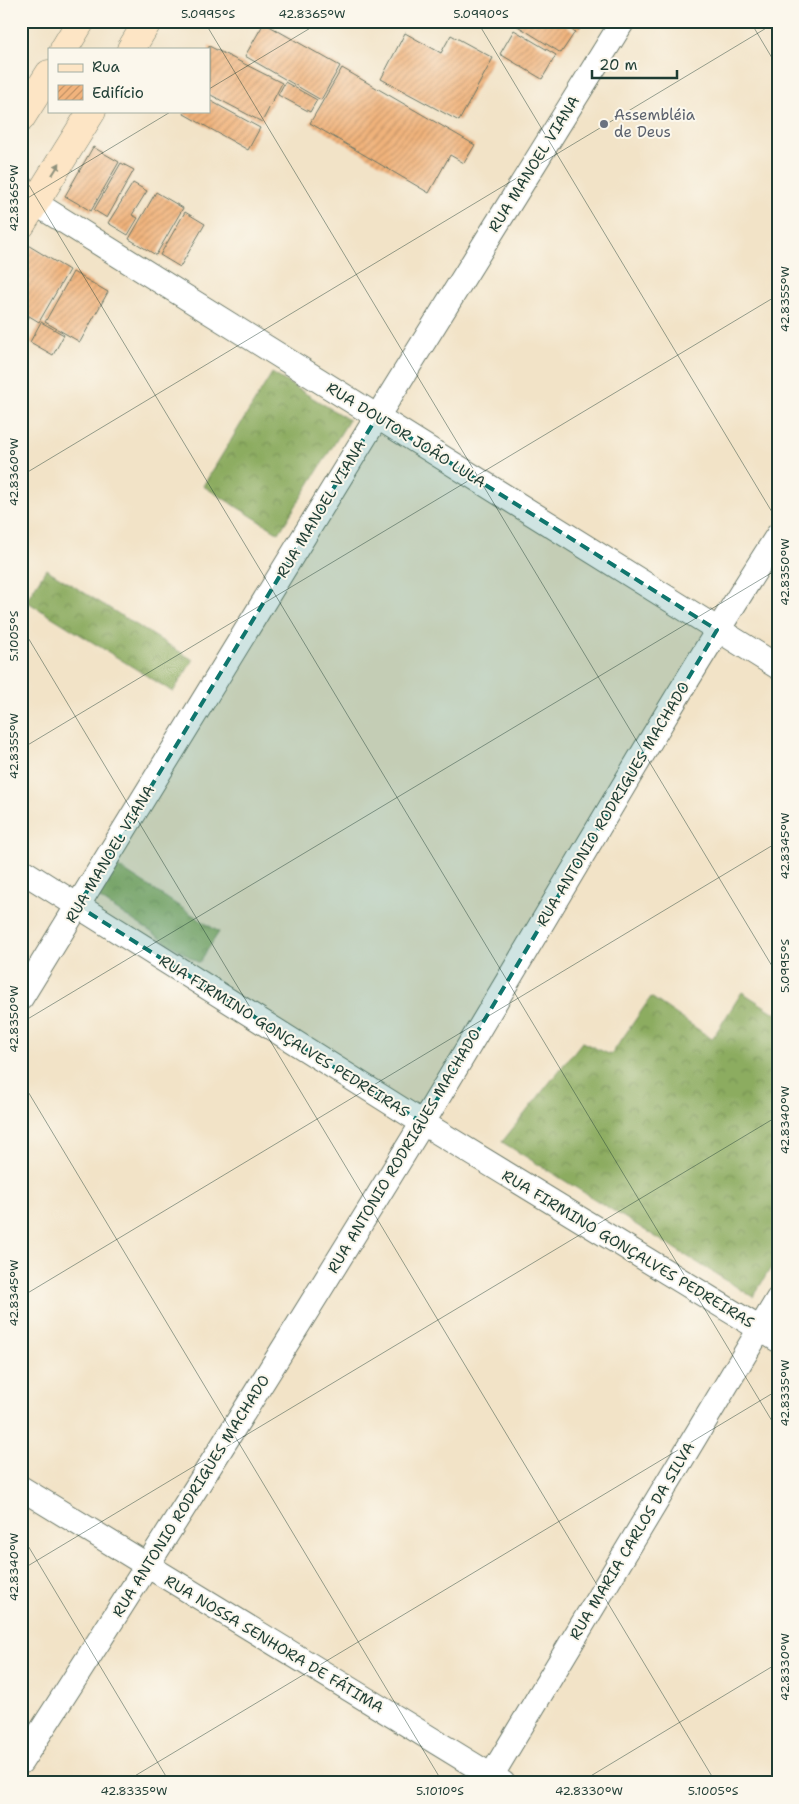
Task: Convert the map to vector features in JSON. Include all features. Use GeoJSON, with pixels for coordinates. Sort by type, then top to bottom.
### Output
{"type":"FeatureCollection","features":[{"type":"Feature","properties":{"kind":"main road"},"geometry":{"type":"LineString","coordinates":[[65,48],[81,21]]}},
{"type":"Feature","properties":{"kind":"main road"},"geometry":{"type":"LineString","coordinates":[[132,48],[148,21]]}},
{"type":"Feature","properties":{"kind":"main road"},"geometry":{"type":"LineString","coordinates":[[21,118],[48,76]]}},
{"type":"Feature","properties":{"kind":"main road"},"geometry":{"type":"LineString","coordinates":[[28,214],[91,112]]}},
{"type":"Feature","properties":{"kind":"street","name":"RUA MANOEL VIANA"},"geometry":{"type":"LineString","coordinates":[[21,998],[377,417],[623,21]]}},
{"type":"Feature","properties":{"kind":"street","name":"RUA DOUTOR JOÃO LULA"},"geometry":{"type":"LineString","coordinates":[[28,214],[377,417],[778,667]]}},
{"type":"Feature","properties":{"kind":"street","name":"RUA ANTONIO RODRIGUES MACHADO"},"geometry":{"type":"LineString","coordinates":[[21,1762],[148,1567],[422,1123],[717,630],[778,535]]}},
{"type":"Feature","properties":{"kind":"street","name":"RUA FIRMINO GONÇALVES PEDREIRAS"},"geometry":{"type":"LineString","coordinates":[[21,870],[422,1123],[768,1334]]}},
{"type":"Feature","properties":{"kind":"street","name":"RUA MARIA CARLOS DA SILVA"},"geometry":{"type":"LineString","coordinates":[[494,1780],[768,1334],[778,1299]]}},
{"type":"Feature","properties":{"kind":"street","name":"RUA NOSSA SENHORA DE FÁTIMA"},"geometry":{"type":"LineString","coordinates":[[21,1488],[494,1780]]}},
{"type":"Feature","properties":{"kind":"highlighted area"},"geometry":{"type":"Polygon","coordinates":[[[377,417],[717,630],[423,1123],[78,906],[377,417]]]}},
{"type":"Feature","properties":{"kind":"green space"},"geometry":{"type":"Polygon","coordinates":[[[272,373],[349,420],[279,533],[203,486],[272,373]]]}},
{"type":"Feature","properties":{"kind":"green space"},"geometry":{"type":"Polygon","coordinates":[[[46,569],[193,660],[173,692],[26,601],[46,569]]]}},
{"type":"Feature","properties":{"kind":"green space"},"geometry":{"type":"Polygon","coordinates":[[[117,866],[219,932],[199,963],[97,897],[117,866]]]}},
{"type":"Feature","properties":{"kind":"green space"},"geometry":{"type":"Polygon","coordinates":[[[742,992],[778,1015],[778,1256],[753,1297],[502,1142],[582,1042],[611,1055],[651,997],[712,1039],[742,992]]]}},
{"type":"Feature","properties":{"kind":"building"},"geometry":{"type":"Polygon","coordinates":[[[518,21],[558,21],[575,32],[561,53],[516,25],[518,21]]]}},
{"type":"Feature","properties":{"kind":"building"},"geometry":{"type":"Polygon","coordinates":[[[565,21],[584,21],[579,30],[565,21]]]}},
{"type":"Feature","properties":{"kind":"building"},"geometry":{"type":"Polygon","coordinates":[[[264,23],[340,66],[321,100],[245,56],[264,23]]]}},
{"type":"Feature","properties":{"kind":"building"},"geometry":{"type":"Polygon","coordinates":[[[514,30],[556,55],[542,79],[500,54],[514,30]]]}},
{"type":"Feature","properties":{"kind":"building"},"geometry":{"type":"Polygon","coordinates":[[[405,33],[441,53],[451,35],[493,58],[459,121],[381,79],[405,33]]]}},
{"type":"Feature","properties":{"kind":"building"},"geometry":{"type":"Polygon","coordinates":[[[209,46],[282,83],[262,122],[210,95],[209,46]]]}},
{"type":"Feature","properties":{"kind":"building"},"geometry":{"type":"Polygon","coordinates":[[[342,68],[475,145],[464,163],[450,155],[429,193],[310,123],[342,68]]]}},
{"type":"Feature","properties":{"kind":"building"},"geometry":{"type":"Polygon","coordinates":[[[285,82],[317,100],[310,112],[278,95],[285,82]]]}},
{"type":"Feature","properties":{"kind":"building"},"geometry":{"type":"Polygon","coordinates":[[[210,101],[260,128],[248,150],[184,114],[185,112],[210,112],[210,101]]]}},
{"type":"Feature","properties":{"kind":"building"},"geometry":{"type":"Polygon","coordinates":[[[93,147],[119,162],[91,211],[65,196],[93,147]]]}},
{"type":"Feature","properties":{"kind":"building"},"geometry":{"type":"Polygon","coordinates":[[[121,163],[134,170],[107,218],[94,210],[121,163]]]}},
{"type":"Feature","properties":{"kind":"building"},"geometry":{"type":"Polygon","coordinates":[[[133,183],[147,191],[132,215],[138,218],[128,235],[108,223],[133,183]]]}},
{"type":"Feature","properties":{"kind":"building"},"geometry":{"type":"Polygon","coordinates":[[[156,192],[183,208],[156,255],[129,239],[156,192]]]}},
{"type":"Feature","properties":{"kind":"building"},"geometry":{"type":"Polygon","coordinates":[[[185,212],[205,224],[180,267],[160,255],[185,212]]]}},
{"type":"Feature","properties":{"kind":"building"},"geometry":{"type":"Polygon","coordinates":[[[21,241],[69,270],[39,322],[21,311],[21,241]]]}},
{"type":"Feature","properties":{"kind":"building"},"geometry":{"type":"Polygon","coordinates":[[[73,272],[108,292],[80,342],[45,322],[73,272]]]}},
{"type":"Feature","properties":{"kind":"building"},"geometry":{"type":"Polygon","coordinates":[[[21,312],[29,317],[21,330],[21,312]]]}},
{"type":"Feature","properties":{"kind":"building"},"geometry":{"type":"Polygon","coordinates":[[[41,322],[64,335],[53,355],[30,342],[41,322]]]}},
{"type":"Feature","properties":{"kind":"place","name":"Assembléia de Deus"},"geometry":{"type":"Point","coordinates":[604,124]}}]}
